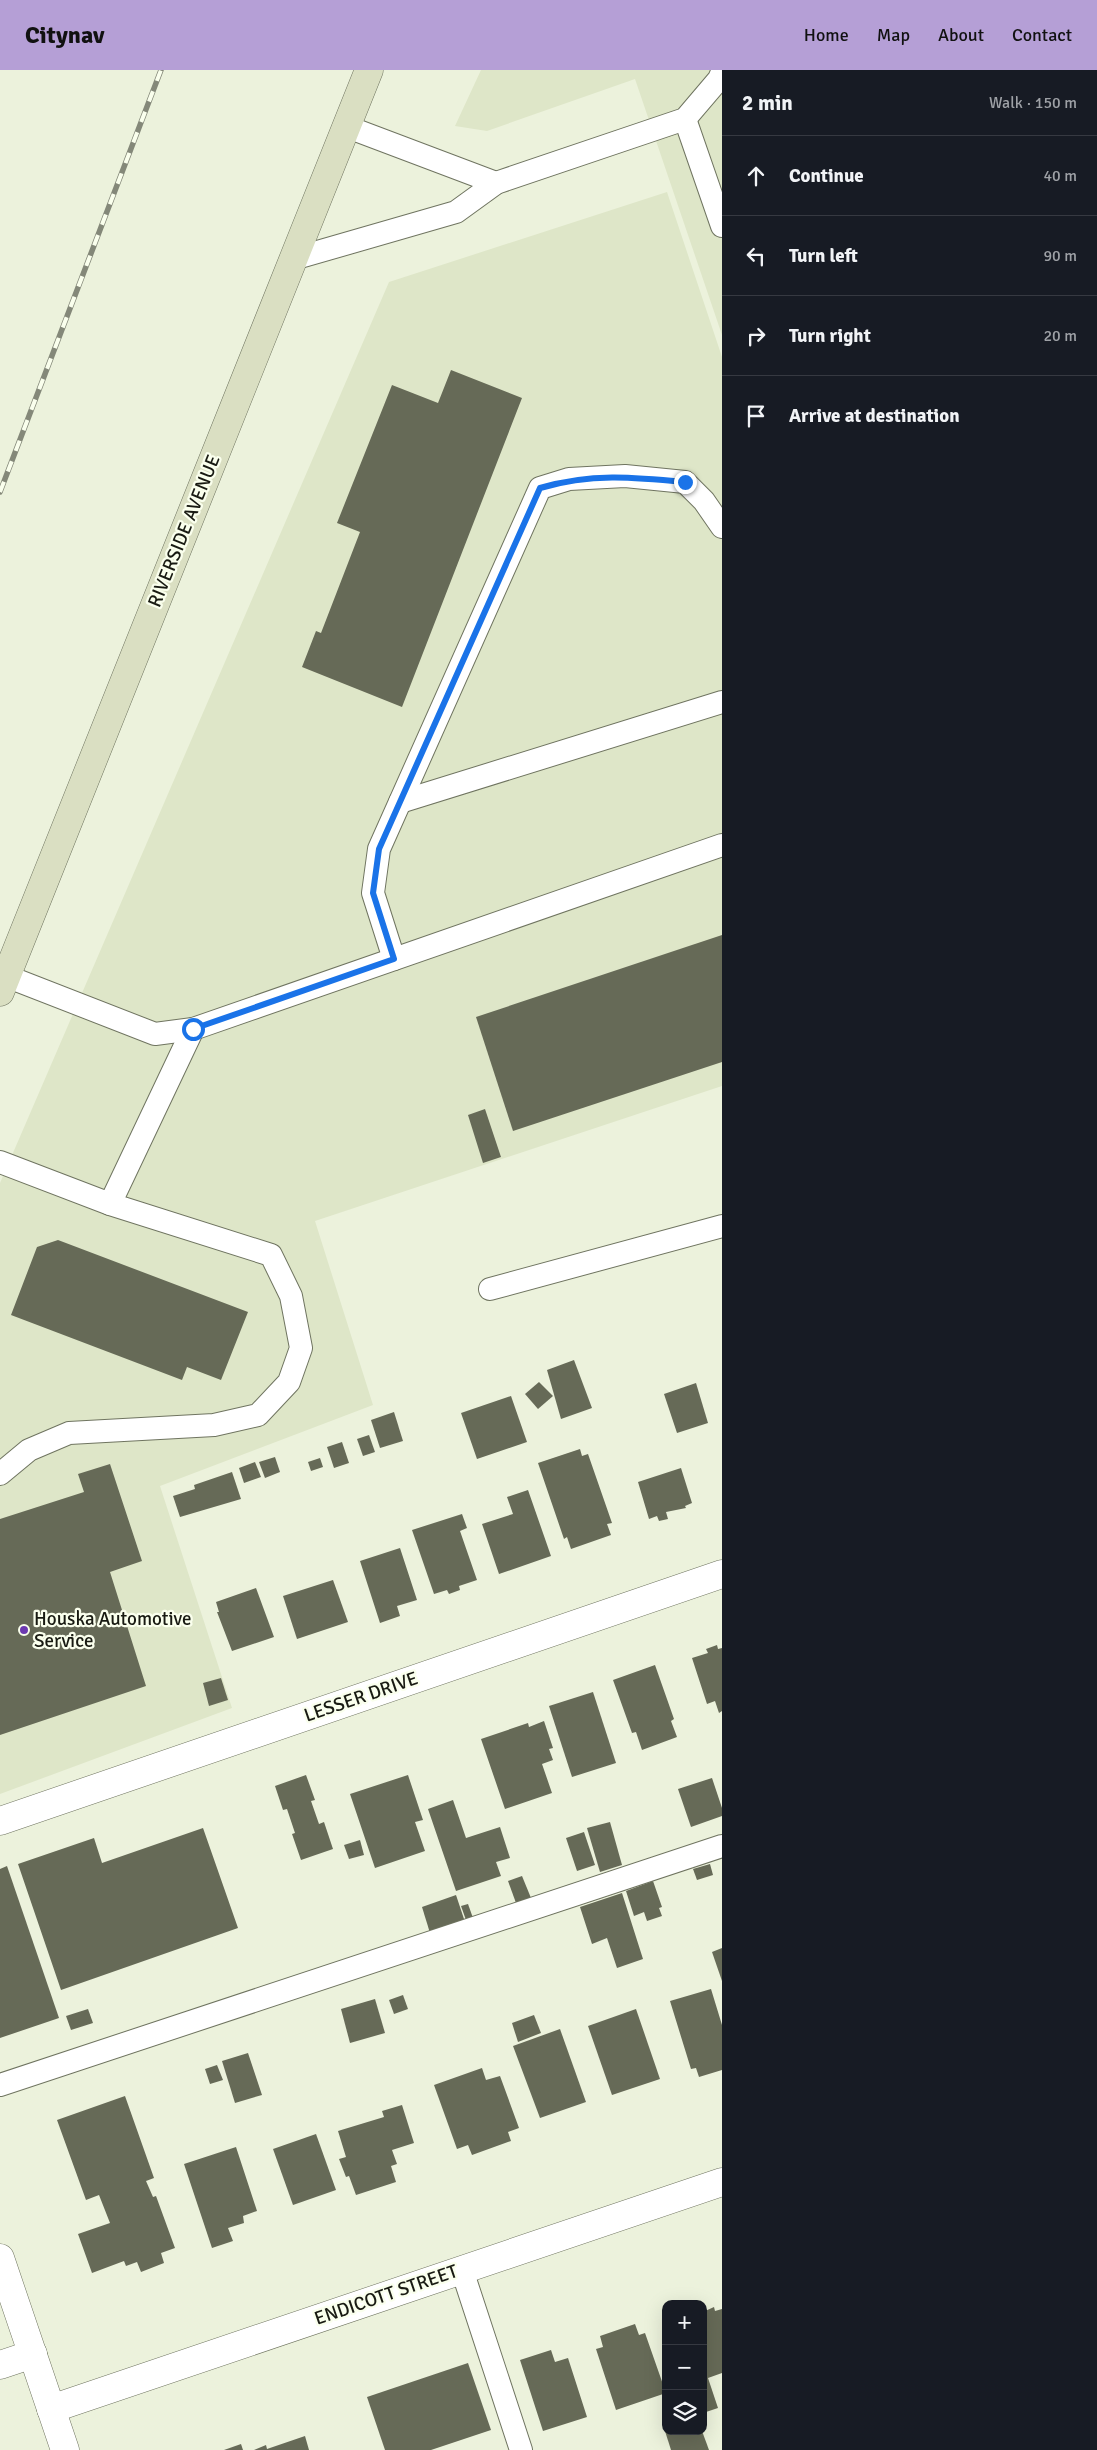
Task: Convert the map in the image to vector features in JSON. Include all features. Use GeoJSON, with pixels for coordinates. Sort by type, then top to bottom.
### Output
{"type":"FeatureCollection","features":[{"type":"Feature","properties":{"kind":"main road","name":"RIVERSIDE AVENUE"},"geometry":{"type":"LineString","coordinates":[[3,984],[369,70]]}},
{"type":"Feature","properties":{"kind":"street","name":"LESSER DRIVE"},"geometry":{"type":"LineString","coordinates":[[0,1820],[722,1574]]}},
{"type":"Feature","properties":{"kind":"street","name":"ENDICOTT STREET"},"geometry":{"type":"LineString","coordinates":[[51,2409],[722,2182]]}},
{"type":"Feature","properties":{"kind":"street"},"geometry":{"type":"LineString","coordinates":[[0,2258],[65,2450]]}},
{"type":"Feature","properties":{"kind":"street"},"geometry":{"type":"LineString","coordinates":[[0,2365],[32,2354]]}},
{"type":"Feature","properties":{"kind":"lane"},"geometry":{"type":"LineString","coordinates":[[293,259],[456,212],[496,183],[685,119],[720,79],[722,72]]}},
{"type":"Feature","properties":{"kind":"lane"},"geometry":{"type":"LineString","coordinates":[[685,119],[722,226]]}},
{"type":"Feature","properties":{"kind":"lane"},"geometry":{"type":"LineString","coordinates":[[345,126],[496,183]]}},
{"type":"Feature","properties":{"kind":"lane"},"geometry":{"type":"LineString","coordinates":[[394,959],[373,893],[379,849],[540,488],[569,479],[625,476],[685,482],[704,501],[722,527]]}},
{"type":"Feature","properties":{"kind":"lane"},"geometry":{"type":"LineString","coordinates":[[400,802],[722,702]]}},
{"type":"Feature","properties":{"kind":"lane"},"geometry":{"type":"LineString","coordinates":[[3,984],[155,1034],[193,1029],[722,845]]}},
{"type":"Feature","properties":{"kind":"lane"},"geometry":{"type":"LineString","coordinates":[[110,1204],[193,1029]]}},
{"type":"Feature","properties":{"kind":"lane"},"geometry":{"type":"LineString","coordinates":[[0,1162],[110,1204],[271,1256],[291,1296],[301,1348],[289,1382],[258,1415],[214,1425],[69,1433],[29,1450],[0,1474]]}},
{"type":"Feature","properties":{"kind":"lane"},"geometry":{"type":"LineString","coordinates":[[490,1290],[722,1226]]}},
{"type":"Feature","properties":{"kind":"lane"},"geometry":{"type":"LineString","coordinates":[[0,2085],[722,1846]]}},
{"type":"Feature","properties":{"kind":"lane"},"geometry":{"type":"LineString","coordinates":[[462,2270],[522,2450]]}},
{"type":"Feature","properties":{"kind":"shaded area"},"geometry":{"type":"Polygon","coordinates":[[[481,70],[722,70],[722,335],[635,79],[487,131],[455,126],[481,70]]]}},
{"type":"Feature","properties":{"kind":"shaded area"},"geometry":{"type":"Polygon","coordinates":[[[667,192],[722,357],[722,1086],[315,1221],[373,1405],[160,1486],[232,1708],[0,1794],[0,1183],[389,282],[667,192]]]}},
{"type":"Feature","properties":{"kind":"building"},"geometry":{"type":"Polygon","coordinates":[[[451,370],[522,398],[402,707],[302,667],[316,631],[321,633],[360,532],[337,523],[392,385],[438,403],[451,370]]]}},
{"type":"Feature","properties":{"kind":"building"},"geometry":{"type":"Polygon","coordinates":[[[722,935],[722,1062],[513,1131],[476,1017],[722,935]]]}},
{"type":"Feature","properties":{"kind":"building"},"geometry":{"type":"Polygon","coordinates":[[[485,1109],[501,1157],[483,1163],[468,1115],[485,1109]]]}},
{"type":"Feature","properties":{"kind":"building"},"geometry":{"type":"Polygon","coordinates":[[[58,1240],[248,1312],[221,1380],[187,1367],[182,1380],[11,1315],[37,1247],[58,1240]]]}},
{"type":"Feature","properties":{"kind":"building"},"geometry":{"type":"Polygon","coordinates":[[[574,1360],[592,1408],[561,1419],[547,1370],[574,1360]]]}},
{"type":"Feature","properties":{"kind":"building"},"geometry":{"type":"Polygon","coordinates":[[[539,1382],[553,1396],[538,1409],[525,1394],[539,1382]]]}},
{"type":"Feature","properties":{"kind":"building"},"geometry":{"type":"Polygon","coordinates":[[[696,1383],[708,1423],[677,1433],[664,1394],[696,1383]]]}},
{"type":"Feature","properties":{"kind":"building"},"geometry":{"type":"Polygon","coordinates":[[[511,1396],[527,1442],[477,1459],[461,1413],[511,1396]]]}},
{"type":"Feature","properties":{"kind":"building"},"geometry":{"type":"Polygon","coordinates":[[[394,1412],[403,1441],[380,1448],[371,1420],[394,1412]]]}},
{"type":"Feature","properties":{"kind":"building"},"geometry":{"type":"Polygon","coordinates":[[[369,1435],[375,1452],[363,1456],[357,1439],[369,1435]]]}},
{"type":"Feature","properties":{"kind":"building"},"geometry":{"type":"Polygon","coordinates":[[[342,1442],[349,1463],[334,1468],[327,1447],[342,1442]]]}},
{"type":"Feature","properties":{"kind":"building"},"geometry":{"type":"Polygon","coordinates":[[[580,1449],[582,1456],[588,1454],[612,1523],[607,1524],[611,1535],[571,1549],[567,1537],[564,1539],[538,1463],[580,1449]]]}},
{"type":"Feature","properties":{"kind":"building"},"geometry":{"type":"Polygon","coordinates":[[[275,1457],[280,1472],[265,1478],[259,1462],[275,1457]]]}},
{"type":"Feature","properties":{"kind":"building"},"geometry":{"type":"Polygon","coordinates":[[[320,1458],[323,1467],[311,1471],[308,1462],[320,1458]]]}},
{"type":"Feature","properties":{"kind":"building"},"geometry":{"type":"Polygon","coordinates":[[[255,1462],[261,1477],[244,1483],[239,1468],[255,1462]]]}},
{"type":"Feature","properties":{"kind":"building"},"geometry":{"type":"Polygon","coordinates":[[[110,1464],[142,1561],[110,1572],[146,1686],[0,1735],[0,1519],[84,1492],[78,1474],[110,1464]]]}},
{"type":"Feature","properties":{"kind":"building"},"geometry":{"type":"Polygon","coordinates":[[[681,1468],[692,1503],[685,1506],[686,1508],[666,1512],[668,1519],[659,1521],[657,1516],[649,1519],[638,1482],[681,1468]]]}},
{"type":"Feature","properties":{"kind":"building"},"geometry":{"type":"Polygon","coordinates":[[[232,1472],[241,1499],[180,1517],[173,1496],[195,1489],[194,1485],[232,1472]]]}},
{"type":"Feature","properties":{"kind":"building"},"geometry":{"type":"Polygon","coordinates":[[[528,1490],[551,1556],[499,1574],[482,1524],[513,1514],[507,1497],[528,1490]]]}},
{"type":"Feature","properties":{"kind":"building"},"geometry":{"type":"Polygon","coordinates":[[[462,1514],[467,1528],[460,1531],[477,1580],[459,1586],[460,1590],[449,1594],[447,1590],[434,1594],[412,1530],[462,1514]]]}},
{"type":"Feature","properties":{"kind":"building"},"geometry":{"type":"Polygon","coordinates":[[[400,1548],[417,1600],[397,1606],[400,1616],[380,1623],[360,1561],[400,1548]]]}},
{"type":"Feature","properties":{"kind":"building"},"geometry":{"type":"Polygon","coordinates":[[[333,1580],[348,1622],[297,1639],[283,1596],[333,1580]]]}},
{"type":"Feature","properties":{"kind":"building"},"geometry":{"type":"Polygon","coordinates":[[[256,1588],[274,1637],[232,1651],[217,1612],[219,1612],[216,1602],[256,1588]]]}},
{"type":"Feature","properties":{"kind":"building"},"geometry":{"type":"Polygon","coordinates":[[[717,1645],[718,1649],[722,1648],[722,1711],[719,1713],[715,1701],[707,1704],[692,1658],[708,1653],[706,1649],[717,1645]]]}},
{"type":"Feature","properties":{"kind":"building"},"geometry":{"type":"Polygon","coordinates":[[[655,1665],[674,1719],[671,1721],[677,1737],[642,1750],[636,1732],[632,1733],[613,1680],[655,1665]]]}},
{"type":"Feature","properties":{"kind":"building"},"geometry":{"type":"Polygon","coordinates":[[[221,1678],[228,1700],[209,1706],[203,1683],[221,1678]]]}},
{"type":"Feature","properties":{"kind":"building"},"geometry":{"type":"Polygon","coordinates":[[[593,1692],[616,1763],[572,1777],[549,1706],[593,1692]]]}},
{"type":"Feature","properties":{"kind":"building"},"geometry":{"type":"Polygon","coordinates":[[[544,1721],[553,1748],[549,1749],[553,1760],[542,1764],[552,1793],[505,1809],[481,1739],[528,1723],[529,1727],[544,1721]]]}},
{"type":"Feature","properties":{"kind":"building"},"geometry":{"type":"Polygon","coordinates":[[[306,1775],[315,1800],[311,1801],[319,1824],[324,1822],[333,1849],[301,1860],[292,1834],[295,1833],[287,1809],[283,1810],[275,1786],[306,1775]]]}},
{"type":"Feature","properties":{"kind":"building"},"geometry":{"type":"Polygon","coordinates":[[[408,1775],[423,1820],[415,1822],[425,1851],[375,1868],[350,1794],[408,1775]]]}},
{"type":"Feature","properties":{"kind":"building"},"geometry":{"type":"Polygon","coordinates":[[[712,1778],[722,1808],[722,1816],[691,1827],[678,1789],[712,1778]]]}},
{"type":"Feature","properties":{"kind":"building"},"geometry":{"type":"Polygon","coordinates":[[[453,1800],[466,1838],[500,1827],[510,1858],[496,1862],[501,1876],[456,1891],[428,1809],[453,1800]]]}},
{"type":"Feature","properties":{"kind":"building"},"geometry":{"type":"Polygon","coordinates":[[[610,1822],[622,1865],[600,1872],[587,1828],[610,1822]]]}},
{"type":"Feature","properties":{"kind":"building"},"geometry":{"type":"Polygon","coordinates":[[[203,1828],[238,1928],[61,1990],[18,1864],[94,1838],[102,1863],[203,1828]]]}},
{"type":"Feature","properties":{"kind":"building"},"geometry":{"type":"Polygon","coordinates":[[[584,1832],[595,1865],[577,1871],[566,1838],[584,1832]]]}},
{"type":"Feature","properties":{"kind":"building"},"geometry":{"type":"Polygon","coordinates":[[[360,1840],[364,1855],[349,1859],[344,1845],[360,1840]]]}},
{"type":"Feature","properties":{"kind":"building"},"geometry":{"type":"Polygon","coordinates":[[[710,1864],[713,1875],[697,1880],[693,1869],[710,1864]]]}},
{"type":"Feature","properties":{"kind":"building"},"geometry":{"type":"Polygon","coordinates":[[[7,1866],[59,2018],[0,2038],[0,1869],[7,1866]]]}},
{"type":"Feature","properties":{"kind":"building"},"geometry":{"type":"Polygon","coordinates":[[[522,1876],[531,1898],[516,1903],[508,1881],[522,1876]]]}},
{"type":"Feature","properties":{"kind":"building"},"geometry":{"type":"Polygon","coordinates":[[[653,1881],[662,1907],[659,1908],[662,1916],[647,1921],[644,1912],[634,1916],[626,1891],[653,1881]]]}},
{"type":"Feature","properties":{"kind":"building"},"geometry":{"type":"Polygon","coordinates":[[[622,1893],[643,1959],[617,1968],[607,1938],[592,1944],[580,1907],[622,1893]]]}},
{"type":"Feature","properties":{"kind":"building"},"geometry":{"type":"Polygon","coordinates":[[[456,1895],[465,1922],[430,1933],[422,1907],[456,1895]]]}},
{"type":"Feature","properties":{"kind":"building"},"geometry":{"type":"Polygon","coordinates":[[[468,1904],[473,1918],[466,1920],[461,1906],[468,1904]]]}},
{"type":"Feature","properties":{"kind":"building"},"geometry":{"type":"Polygon","coordinates":[[[722,1948],[722,1981],[712,1952],[722,1948]]]}},
{"type":"Feature","properties":{"kind":"building"},"geometry":{"type":"Polygon","coordinates":[[[711,1989],[722,2025],[722,2070],[699,2077],[696,2068],[691,2069],[670,2001],[711,1989]]]}},
{"type":"Feature","properties":{"kind":"building"},"geometry":{"type":"Polygon","coordinates":[[[403,1995],[408,2009],[394,2014],[389,2000],[403,1995]]]}},
{"type":"Feature","properties":{"kind":"building"},"geometry":{"type":"Polygon","coordinates":[[[375,1999],[385,2033],[350,2043],[341,2009],[375,1999]]]}},
{"type":"Feature","properties":{"kind":"building"},"geometry":{"type":"Polygon","coordinates":[[[88,2009],[93,2023],[71,2030],[66,2016],[88,2009]]]}},
{"type":"Feature","properties":{"kind":"building"},"geometry":{"type":"Polygon","coordinates":[[[636,2009],[660,2079],[612,2095],[588,2026],[636,2009]]]}},
{"type":"Feature","properties":{"kind":"building"},"geometry":{"type":"Polygon","coordinates":[[[534,2015],[541,2033],[518,2042],[512,2023],[534,2015]]]}},
{"type":"Feature","properties":{"kind":"building"},"geometry":{"type":"Polygon","coordinates":[[[560,2029],[586,2102],[540,2118],[513,2046],[560,2029]]]}},
{"type":"Feature","properties":{"kind":"building"},"geometry":{"type":"Polygon","coordinates":[[[248,2053],[262,2095],[235,2103],[222,2061],[248,2053]]]}},
{"type":"Feature","properties":{"kind":"building"},"geometry":{"type":"Polygon","coordinates":[[[217,2065],[223,2080],[210,2084],[205,2069],[217,2065]]]}},
{"type":"Feature","properties":{"kind":"building"},"geometry":{"type":"Polygon","coordinates":[[[482,2068],[486,2080],[500,2076],[519,2128],[508,2132],[511,2141],[472,2155],[468,2145],[457,2149],[434,2085],[482,2068]]]}},
{"type":"Feature","properties":{"kind":"building"},"geometry":{"type":"Polygon","coordinates":[[[125,2096],[154,2178],[146,2181],[153,2197],[156,2196],[175,2248],[161,2253],[164,2263],[141,2272],[137,2262],[126,2266],[124,2261],[92,2273],[78,2234],[110,2223],[99,2195],[86,2200],[57,2120],[125,2096]]]}},
{"type":"Feature","properties":{"kind":"building"},"geometry":{"type":"Polygon","coordinates":[[[402,2105],[414,2143],[392,2150],[397,2164],[391,2166],[396,2182],[356,2195],[349,2176],[346,2177],[339,2159],[346,2157],[338,2131],[384,2117],[382,2111],[402,2105]]]}},
{"type":"Feature","properties":{"kind":"building"},"geometry":{"type":"Polygon","coordinates":[[[316,2134],[336,2190],[293,2205],[273,2149],[316,2134]]]}},
{"type":"Feature","properties":{"kind":"building"},"geometry":{"type":"Polygon","coordinates":[[[236,2147],[257,2211],[243,2216],[244,2223],[228,2228],[233,2241],[212,2248],[184,2164],[236,2147]]]}},
{"type":"Feature","properties":{"kind":"building"},"geometry":{"type":"Polygon","coordinates":[[[714,2307],[715,2311],[722,2309],[722,2373],[708,2378],[718,2408],[707,2412],[707,2345],[707,2310],[714,2307]]]}},
{"type":"Feature","properties":{"kind":"building"},"geometry":{"type":"Polygon","coordinates":[[[635,2324],[639,2335],[645,2333],[662,2382],[662,2394],[616,2410],[596,2349],[603,2347],[600,2336],[635,2324]]]}},
{"type":"Feature","properties":{"kind":"building"},"geometry":{"type":"Polygon","coordinates":[[[551,2350],[555,2362],[568,2358],[587,2417],[543,2431],[520,2360],[551,2350]]]}},
{"type":"Feature","properties":{"kind":"building"},"geometry":{"type":"Polygon","coordinates":[[[468,2363],[491,2430],[431,2450],[385,2450],[367,2397],[468,2363]]]}},
{"type":"Feature","properties":{"kind":"building"},"geometry":{"type":"Polygon","coordinates":[[[666,2435],[703,2435],[709,2450],[671,2450],[666,2435]]]}},
{"type":"Feature","properties":{"kind":"building"},"geometry":{"type":"Polygon","coordinates":[[[305,2436],[309,2450],[254,2450],[266,2445],[267,2449],[305,2436]]]}},
{"type":"Feature","properties":{"kind":"building"},"geometry":{"type":"Polygon","coordinates":[[[241,2444],[243,2450],[224,2450],[241,2444]]]}},
{"type":"Feature","properties":{"kind":"railway"},"geometry":{"type":"LineString","coordinates":[[0,492],[161,70]]}},
{"type":"Feature","properties":{"kind":"place","name":"Houska Automotive Service"},"geometry":{"type":"Point","coordinates":[24,1630]}},
{"type":"Feature","properties":{"kind":"route"},"geometry":{"type":"LineString","coordinates":[[193,1029],[394,959],[373,893],[379,849],[540,488],[569,479],[625,476],[685,482]]}}]}
